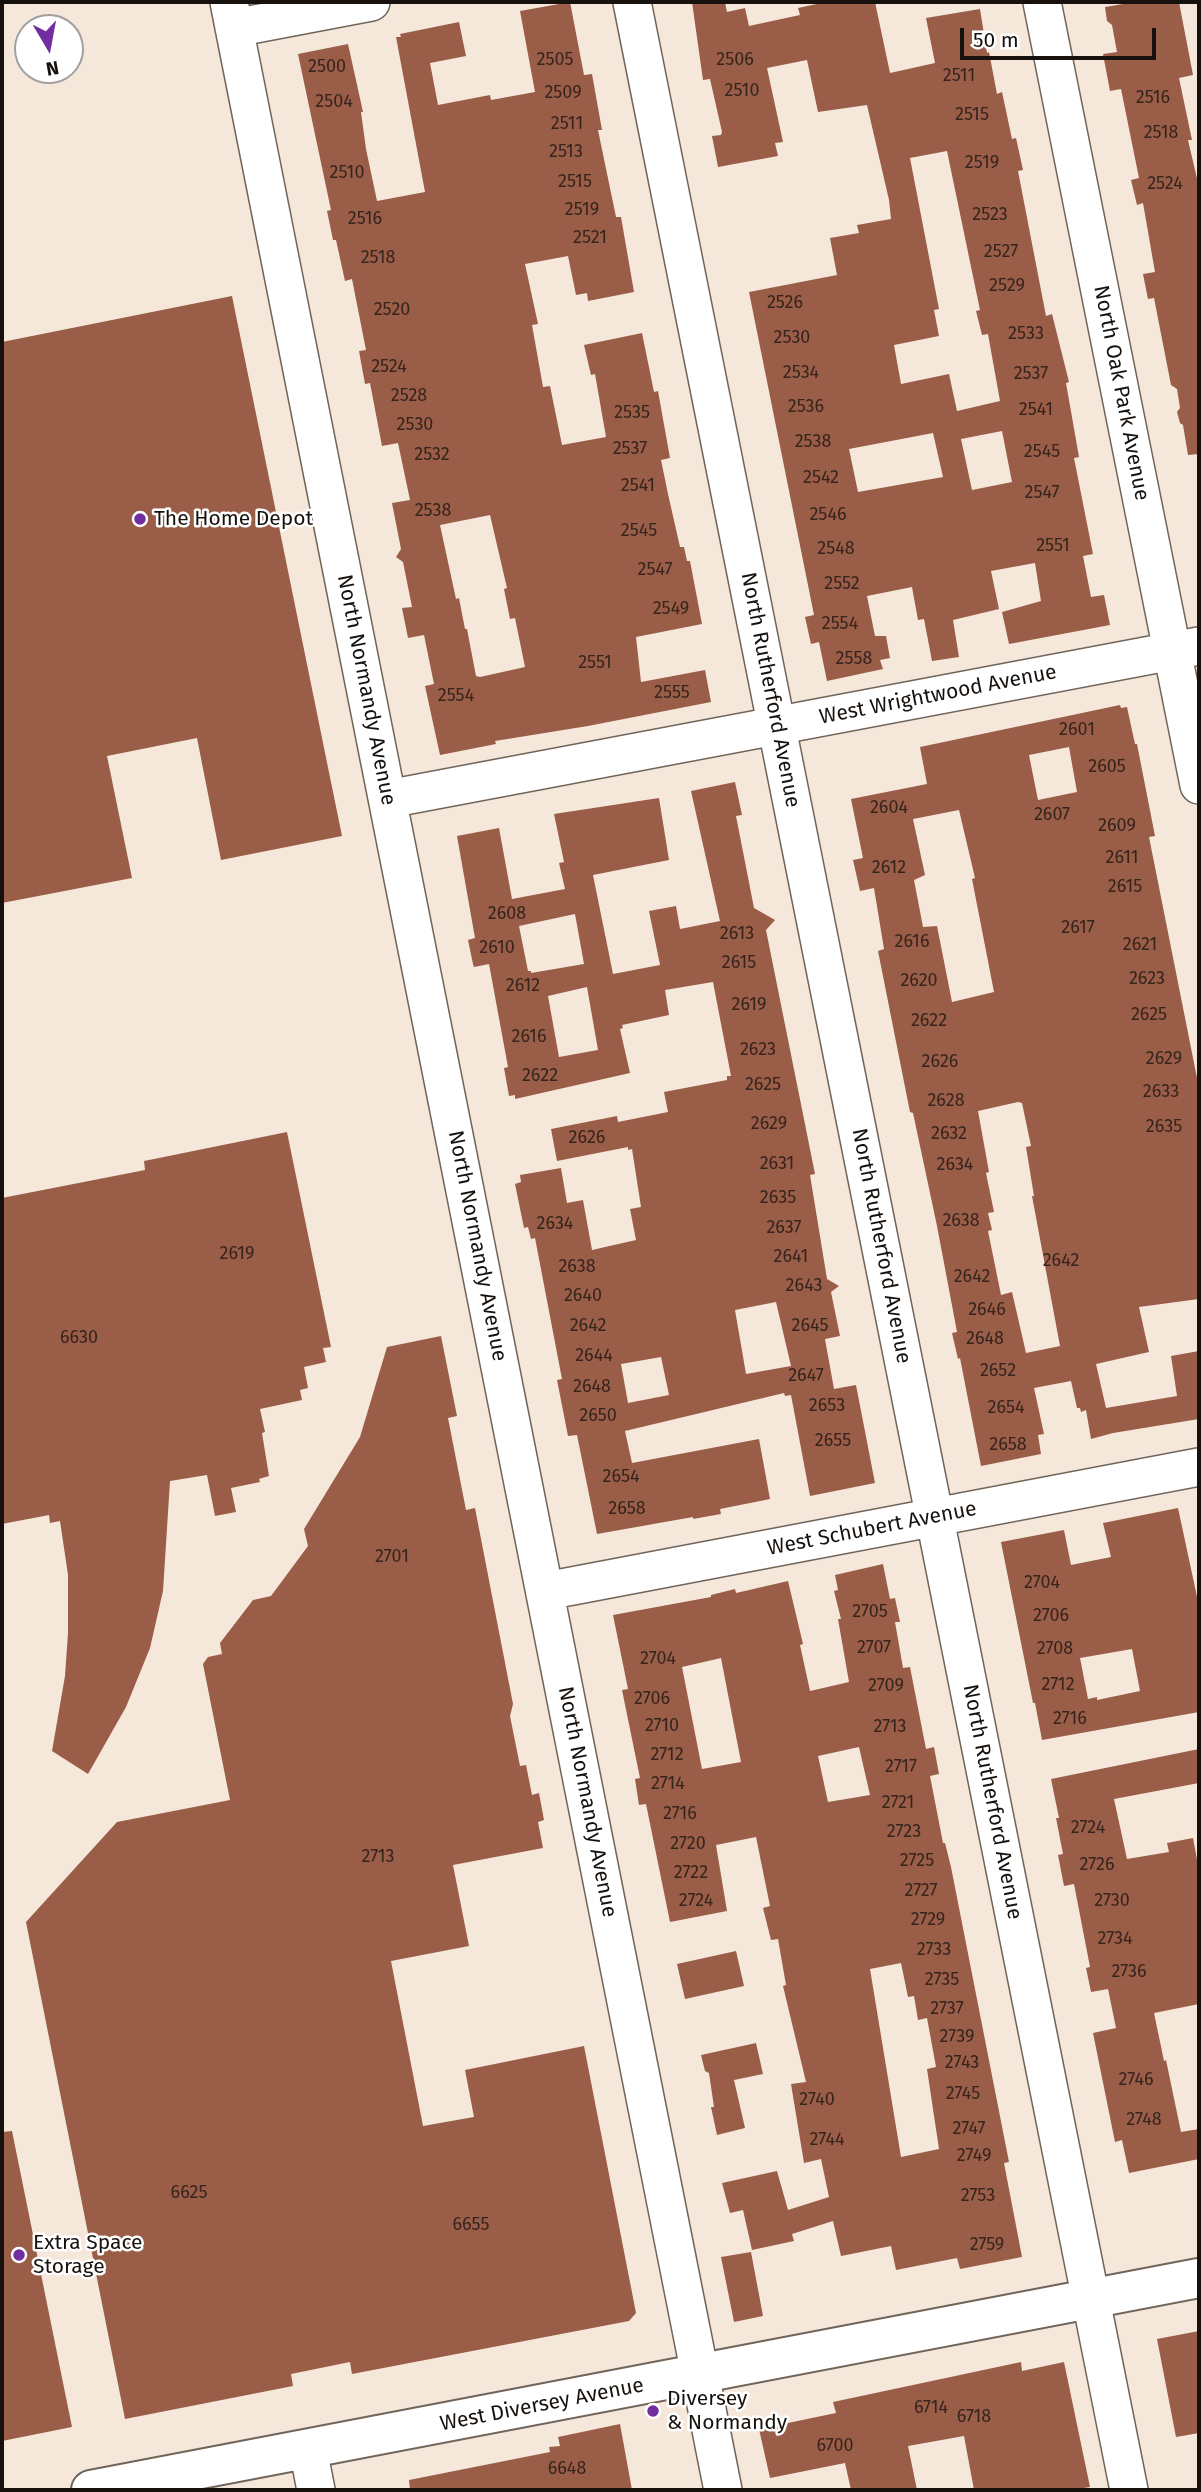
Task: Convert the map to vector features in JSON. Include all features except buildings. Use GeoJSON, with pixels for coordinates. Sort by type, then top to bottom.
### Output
{"type":"FeatureCollection","features":[{"type":"Feature","properties":{"kind":"main road","name":"West Diversey Avenue"},"geometry":{"type":"LineString","coordinates":[[91,2490],[1199,2278]]}},
{"type":"Feature","properties":{"kind":"street"},"geometry":{"type":"LineString","coordinates":[[231,15],[371,2]]}},
{"type":"Feature","properties":{"kind":"street","name":"North Rutherford Avenue"},"geometry":{"type":"LineString","coordinates":[[632,2],[1129,2490]]}},
{"type":"Feature","properties":{"kind":"street","name":"North Oak Park Avenue"},"geometry":{"type":"LineString","coordinates":[[1042,2],[1186,649],[1199,785]]}},
{"type":"Feature","properties":{"kind":"street","name":"North Normandy Avenue"},"geometry":{"type":"LineString","coordinates":[[231,15],[723,2490]]}},
{"type":"Feature","properties":{"kind":"street","name":"West Wrightwood Avenue"},"geometry":{"type":"LineString","coordinates":[[388,799],[1186,649]]}},
{"type":"Feature","properties":{"kind":"street","name":"West Schubert Avenue"},"geometry":{"type":"LineString","coordinates":[[546,1591],[1199,1466]]}},
{"type":"Feature","properties":{"kind":"street"},"geometry":{"type":"LineString","coordinates":[[308,2449],[316,2490]]}},
{"type":"Feature","properties":{"kind":"place","name":"The Home Depot"},"geometry":{"type":"Point","coordinates":[140,519]}},
{"type":"Feature","properties":{"kind":"place","name":"Extra Space Storage"},"geometry":{"type":"Point","coordinates":[19,2255]}},
{"type":"Feature","properties":{"kind":"place","name":"Diversey & Normandy"},"geometry":{"type":"Point","coordinates":[653,2411]}}]}
